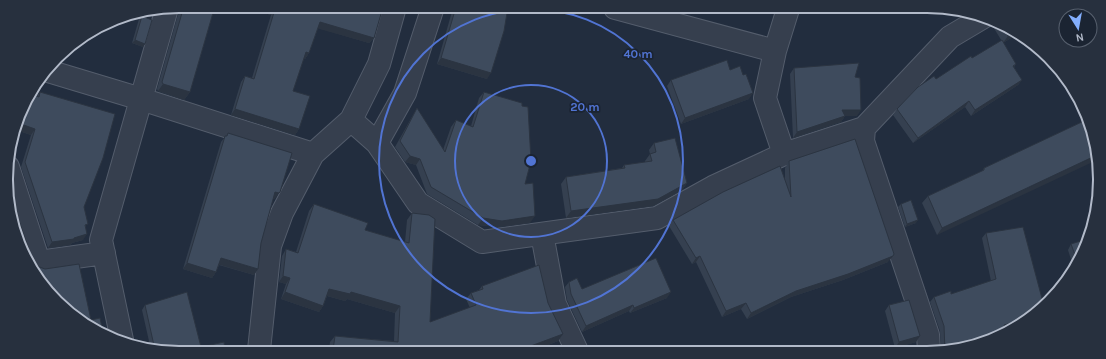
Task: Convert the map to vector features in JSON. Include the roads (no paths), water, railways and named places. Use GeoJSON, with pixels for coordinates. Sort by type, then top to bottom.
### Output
{"type":"FeatureCollection","features":[{"type":"Feature","properties":{"kind":"street"},"geometry":{"type":"LineString","coordinates":[[121,335],[101,240],[165,13]]}},
{"type":"Feature","properties":{"kind":"street"},"geometry":{"type":"LineString","coordinates":[[258,346],[270,246],[282,214],[313,154],[351,120],[379,64],[393,13]]}},
{"type":"Feature","properties":{"kind":"street"},"geometry":{"type":"LineString","coordinates":[[377,143],[405,93],[431,13]]}},
{"type":"Feature","properties":{"kind":"street"},"geometry":{"type":"LineString","coordinates":[[633,13],[774,51]]}},
{"type":"Feature","properties":{"kind":"street"},"geometry":{"type":"LineString","coordinates":[[784,154],[765,98],[774,51],[787,13]]}},
{"type":"Feature","properties":{"kind":"street"},"geometry":{"type":"LineString","coordinates":[[351,120],[377,143],[418,203],[482,242],[657,218],[713,187],[784,154],[864,128],[950,37],[977,21]]}},
{"type":"Feature","properties":{"kind":"street"},"geometry":{"type":"LineString","coordinates":[[52,72],[313,154]]}},
{"type":"Feature","properties":{"kind":"street"},"geometry":{"type":"LineString","coordinates":[[864,128],[863,141],[928,335],[929,346]]}},
{"type":"Feature","properties":{"kind":"street"},"geometry":{"type":"LineString","coordinates":[[13,182],[39,262],[104,253]]}},
{"type":"Feature","properties":{"kind":"street"},"geometry":{"type":"LineString","coordinates":[[542,234],[555,304],[575,346]]}}]}
